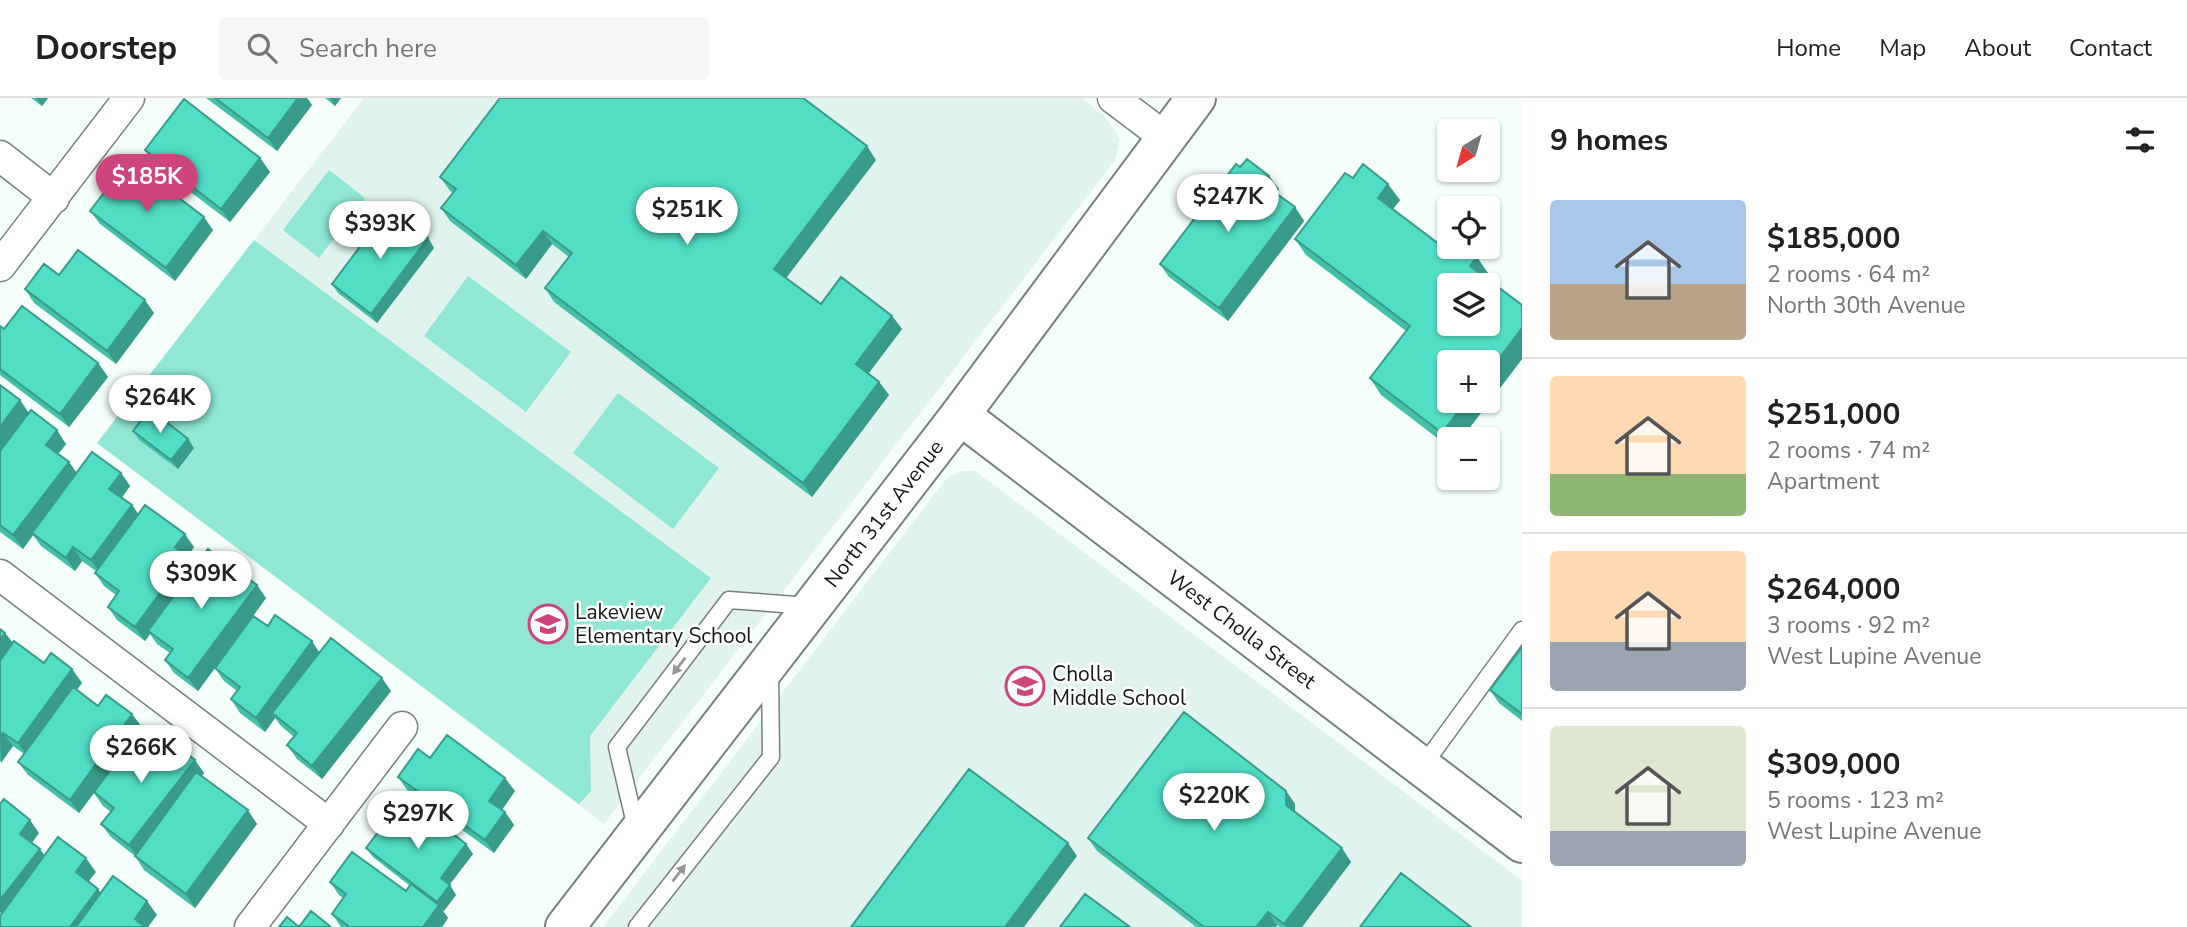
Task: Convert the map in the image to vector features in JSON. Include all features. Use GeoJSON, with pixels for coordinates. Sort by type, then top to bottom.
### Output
{"type":"FeatureCollection","features":[{"type":"Feature","properties":{"kind":"street"},"geometry":{"type":"LineString","coordinates":[[0,266],[130,98]]}},
{"type":"Feature","properties":{"kind":"street"},"geometry":{"type":"LineString","coordinates":[[1113,98],[1166,138]]}},
{"type":"Feature","properties":{"kind":"street","name":"North 31st Avenue"},"geometry":{"type":"LineString","coordinates":[[565,927],[960,415],[1196,98]]}},
{"type":"Feature","properties":{"kind":"street"},"geometry":{"type":"LineString","coordinates":[[0,156],[54,198]]}},
{"type":"Feature","properties":{"kind":"street","name":"West Cholla Street"},"geometry":{"type":"LineString","coordinates":[[960,415],[1522,842]]}},
{"type":"Feature","properties":{"kind":"street"},"geometry":{"type":"LineString","coordinates":[[0,575],[329,824]]}},
{"type":"Feature","properties":{"kind":"street"},"geometry":{"type":"LineString","coordinates":[[250,927],[402,727]]}},
{"type":"Feature","properties":{"kind":"lane"},"geometry":{"type":"LineString","coordinates":[[637,832],[617,747],[729,600],[812,606]]}},
{"type":"Feature","properties":{"kind":"lane"},"geometry":{"type":"LineString","coordinates":[[1422,767],[1522,630]]}},
{"type":"Feature","properties":{"kind":"lane"},"geometry":{"type":"LineString","coordinates":[[637,927],[771,757],[770,661]]}},
{"type":"Feature","properties":{"kind":"shaded area","name":"Lakeview Elementary School"},"geometry":{"type":"Polygon","coordinates":[[[364,98],[1081,98],[1104,115],[1120,139],[1115,160],[604,824],[97,443],[364,98]]]}},
{"type":"Feature","properties":{"kind":"shaded area","name":"Cholla Middle School"},"geometry":{"type":"Polygon","coordinates":[[[962,471],[975,471],[1522,880],[1522,927],[603,927],[936,492],[948,477],[962,471]]]}},
{"type":"Feature","properties":{"kind":"green space"},"geometry":{"type":"Polygon","coordinates":[[[329,170],[365,198],[319,258],[283,230],[329,170]]]}},
{"type":"Feature","properties":{"kind":"green space"},"geometry":{"type":"Polygon","coordinates":[[[254,240],[711,578],[590,736],[591,791],[579,804],[97,443],[254,240]]]}},
{"type":"Feature","properties":{"kind":"green space"},"geometry":{"type":"Polygon","coordinates":[[[468,276],[571,352],[526,412],[424,336],[468,276]]]}},
{"type":"Feature","properties":{"kind":"green space"},"geometry":{"type":"Polygon","coordinates":[[[618,393],[719,468],[673,529],[573,453],[618,393]]]}},
{"type":"Feature","properties":{"kind":"building"},"geometry":{"type":"Polygon","coordinates":[[[215,98],[298,98],[268,138],[215,98]]]}},
{"type":"Feature","properties":{"kind":"building"},"geometry":{"type":"Polygon","coordinates":[[[500,98],[803,98],[867,146],[774,269],[821,304],[841,277],[892,316],[856,364],[879,382],[803,483],[545,288],[572,253],[543,231],[516,265],[441,208],[456,189],[440,177],[500,98]]]}},
{"type":"Feature","properties":{"kind":"building"},"geometry":{"type":"Polygon","coordinates":[[[184,99],[260,158],[221,209],[145,150],[184,99]]]}},
{"type":"Feature","properties":{"kind":"building"},"geometry":{"type":"Polygon","coordinates":[[[1247,159],[1269,176],[1263,184],[1295,207],[1219,308],[1160,264],[1236,164],[1240,167],[1247,159]]]}},
{"type":"Feature","properties":{"kind":"building"},"geometry":{"type":"Polygon","coordinates":[[[129,160],[204,217],[166,268],[90,211],[129,160]]]}},
{"type":"Feature","properties":{"kind":"building"},"geometry":{"type":"Polygon","coordinates":[[[1363,164],[1388,184],[1378,198],[1437,242],[1437,259],[1475,259],[1470,266],[1479,273],[1437,273],[1437,336],[1500,336],[1500,288],[1522,305],[1522,328],[1500,357],[1500,350],[1437,350],[1437,413],[1457,413],[1446,427],[1437,427],[1437,429],[1370,378],[1410,326],[1295,239],[1345,173],[1353,178],[1363,164]]]}},
{"type":"Feature","properties":{"kind":"building"},"geometry":{"type":"Polygon","coordinates":[[[389,208],[428,238],[371,314],[332,284],[389,208]]]}},
{"type":"Feature","properties":{"kind":"building"},"geometry":{"type":"Polygon","coordinates":[[[78,250],[145,300],[107,351],[25,289],[44,264],[59,275],[78,250]]]}},
{"type":"Feature","properties":{"kind":"building"},"geometry":{"type":"Polygon","coordinates":[[[22,306],[98,363],[60,414],[0,369],[0,326],[4,329],[22,306]]]}},
{"type":"Feature","properties":{"kind":"building"},"geometry":{"type":"Polygon","coordinates":[[[0,385],[20,400],[0,427],[0,385]]]}},
{"type":"Feature","properties":{"kind":"building"},"geometry":{"type":"Polygon","coordinates":[[[150,409],[188,439],[171,460],[133,431],[150,409]]]}},
{"type":"Feature","properties":{"kind":"building"},"geometry":{"type":"Polygon","coordinates":[[[31,410],[57,430],[46,445],[69,462],[13,535],[0,525],[0,451],[31,410]]]}},
{"type":"Feature","properties":{"kind":"building"},"geometry":{"type":"Polygon","coordinates":[[[92,452],[121,473],[109,489],[132,505],[91,560],[73,547],[66,558],[32,533],[92,452]]]}},
{"type":"Feature","properties":{"kind":"building"},"geometry":{"type":"Polygon","coordinates":[[[145,505],[185,534],[175,547],[187,556],[135,627],[108,607],[119,591],[95,573],[145,505]]]}},
{"type":"Feature","properties":{"kind":"building"},"geometry":{"type":"Polygon","coordinates":[[[208,549],[257,585],[188,678],[165,660],[173,649],[148,631],[208,549]]]}},
{"type":"Feature","properties":{"kind":"building"},"geometry":{"type":"Polygon","coordinates":[[[275,615],[312,641],[256,718],[231,699],[240,687],[215,668],[253,616],[268,626],[275,615]]]}},
{"type":"Feature","properties":{"kind":"building"},"geometry":{"type":"Polygon","coordinates":[[[331,638],[382,678],[312,766],[287,745],[297,733],[272,713],[331,638]]]}},
{"type":"Feature","properties":{"kind":"building"},"geometry":{"type":"Polygon","coordinates":[[[14,641],[44,663],[51,653],[72,669],[18,743],[3,733],[0,737],[0,661],[14,641]]]}},
{"type":"Feature","properties":{"kind":"building"},"geometry":{"type":"Polygon","coordinates":[[[1522,647],[1522,714],[1490,690],[1522,647]]]}},
{"type":"Feature","properties":{"kind":"building"},"geometry":{"type":"Polygon","coordinates":[[[73,687],[98,706],[106,695],[132,714],[70,800],[18,762],[73,687]]]}},
{"type":"Feature","properties":{"kind":"building"},"geometry":{"type":"Polygon","coordinates":[[[1184,712],[1286,791],[1286,805],[1342,848],[1284,924],[1268,912],[1256,927],[1204,927],[1088,838],[1184,712]]]}},
{"type":"Feature","properties":{"kind":"building"},"geometry":{"type":"Polygon","coordinates":[[[137,735],[159,752],[169,739],[195,760],[129,845],[101,824],[114,808],[94,792],[137,735]]]}},
{"type":"Feature","properties":{"kind":"building"},"geometry":{"type":"Polygon","coordinates":[[[447,735],[505,778],[489,801],[505,812],[485,840],[398,777],[418,749],[430,758],[447,735]]]}},
{"type":"Feature","properties":{"kind":"building"},"geometry":{"type":"Polygon","coordinates":[[[969,769],[1068,843],[1005,927],[851,927],[969,769]]]}},
{"type":"Feature","properties":{"kind":"building"},"geometry":{"type":"Polygon","coordinates":[[[196,772],[248,810],[186,894],[135,856],[196,772]]]}},
{"type":"Feature","properties":{"kind":"building"},"geometry":{"type":"Polygon","coordinates":[[[4,799],[30,820],[20,834],[40,849],[0,900],[0,804],[4,799]]]}},
{"type":"Feature","properties":{"kind":"building"},"geometry":{"type":"Polygon","coordinates":[[[415,805],[466,844],[441,878],[450,885],[437,902],[366,848],[388,819],[399,826],[415,805]]]}},
{"type":"Feature","properties":{"kind":"building"},"geometry":{"type":"Polygon","coordinates":[[[58,837],[86,858],[76,872],[98,889],[70,927],[0,927],[0,916],[58,837]]]}},
{"type":"Feature","properties":{"kind":"building"},"geometry":{"type":"Polygon","coordinates":[[[352,852],[406,891],[411,884],[439,905],[423,927],[350,927],[332,914],[346,894],[330,882],[352,852]]]}},
{"type":"Feature","properties":{"kind":"building"},"geometry":{"type":"Polygon","coordinates":[[[1401,873],[1471,927],[1360,927],[1401,873]]]}},
{"type":"Feature","properties":{"kind":"building"},"geometry":{"type":"Polygon","coordinates":[[[113,876],[147,901],[135,919],[145,927],[76,927],[113,876]]]}},
{"type":"Feature","properties":{"kind":"building"},"geometry":{"type":"Polygon","coordinates":[[[1085,894],[1130,927],[1060,927],[1085,894]]]}},
{"type":"Feature","properties":{"kind":"building"},"geometry":{"type":"Polygon","coordinates":[[[311,911],[331,927],[299,927],[311,911]]]}},
{"type":"Feature","properties":{"kind":"building"},"geometry":{"type":"Polygon","coordinates":[[[287,917],[299,927],[279,927],[287,917]]]}},
{"type":"Feature","properties":{"kind":"place","name":"Lakeview Elementary School"},"geometry":{"type":"Point","coordinates":[548,624]}},
{"type":"Feature","properties":{"kind":"place","name":"Cholla Middle School"},"geometry":{"type":"Point","coordinates":[1025,686]}}]}
